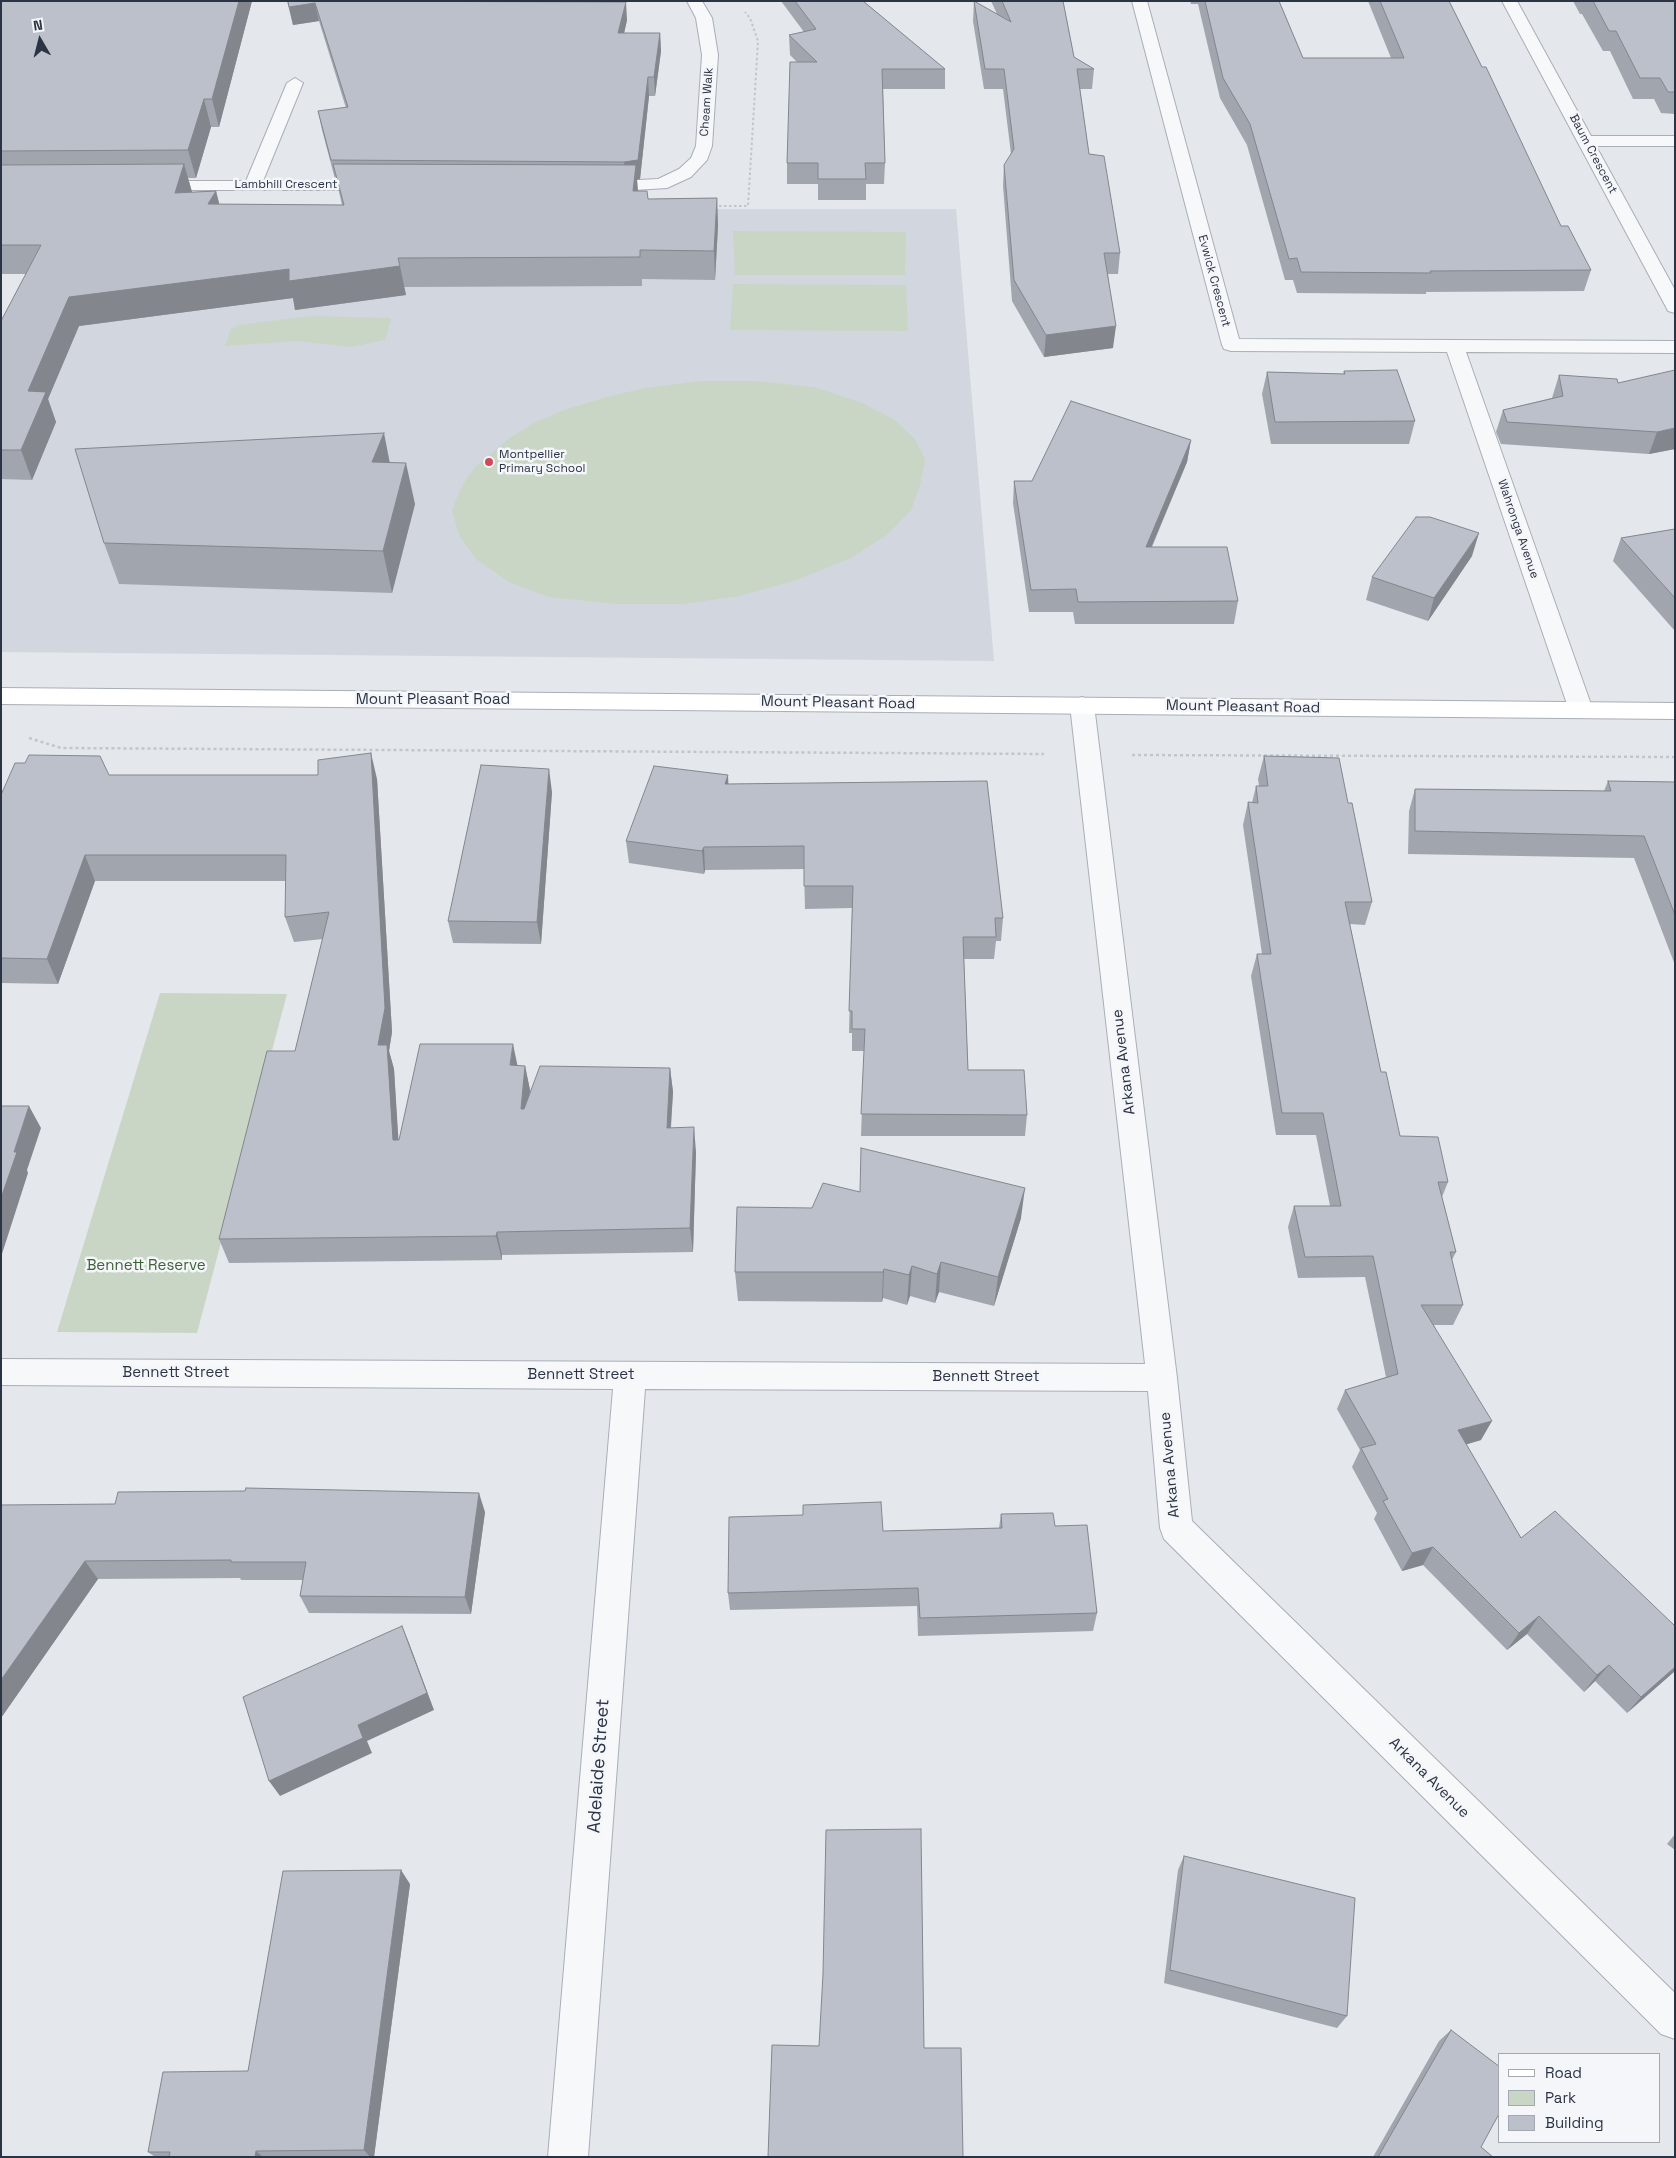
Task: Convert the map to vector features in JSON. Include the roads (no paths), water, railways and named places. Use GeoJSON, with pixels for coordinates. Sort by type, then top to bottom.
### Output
{"type":"FeatureCollection","features":[{"type":"Feature","properties":{"kind":"street","name":"Cheam Walk"},"geometry":{"type":"LineString","coordinates":[[587,187],[626,188],[661,184],[685,173],[699,160],[704,146],[710,55],[704,18],[694,1]]}},
{"type":"Feature","properties":{"kind":"street","name":"Evwick Crescent"},"geometry":{"type":"LineString","coordinates":[[1139,1],[1231,345],[1455,347]]}},
{"type":"Feature","properties":{"kind":"street","name":"Baum Crescent"},"geometry":{"type":"LineString","coordinates":[[1509,1],[1675,307]]}},
{"type":"Feature","properties":{"kind":"street"},"geometry":{"type":"LineString","coordinates":[[253,185],[295,83]]}},
{"type":"Feature","properties":{"kind":"street"},"geometry":{"type":"LineString","coordinates":[[1586,141],[1675,141]]}},
{"type":"Feature","properties":{"kind":"street","name":"Lambhill Crescent"},"geometry":{"type":"LineString","coordinates":[[137,186],[391,186]]}},
{"type":"Feature","properties":{"kind":"street"},"geometry":{"type":"LineString","coordinates":[[1455,347],[1675,347]]}},
{"type":"Feature","properties":{"kind":"street","name":"Wahronga Avenue"},"geometry":{"type":"LineString","coordinates":[[1455,347],[1581,710]]}},
{"type":"Feature","properties":{"kind":"street","name":"Mount Pleasant Road"},"geometry":{"type":"LineString","coordinates":[[1,696],[1675,711]]}},
{"type":"Feature","properties":{"kind":"street","name":"Arkana Avenue"},"geometry":{"type":"LineString","coordinates":[[1082,705],[1162,1378],[1176,1528],[1675,2020]]}},
{"type":"Feature","properties":{"kind":"street","name":"Bennett Street"},"geometry":{"type":"LineString","coordinates":[[1,1372],[1162,1378]]}},
{"type":"Feature","properties":{"kind":"street","name":"Adelaide Street"},"geometry":{"type":"LineString","coordinates":[[568,2157],[630,1376]]}},
{"type":"Feature","properties":{"kind":"place","name":"Montpellier Primary School"},"geometry":{"type":"Point","coordinates":[489,462]}},
{"type":"Feature","properties":{"kind":"park label","name":"Bennett Reserve"},"geometry":{"type":"Point","coordinates":[146,1266]}}]}
